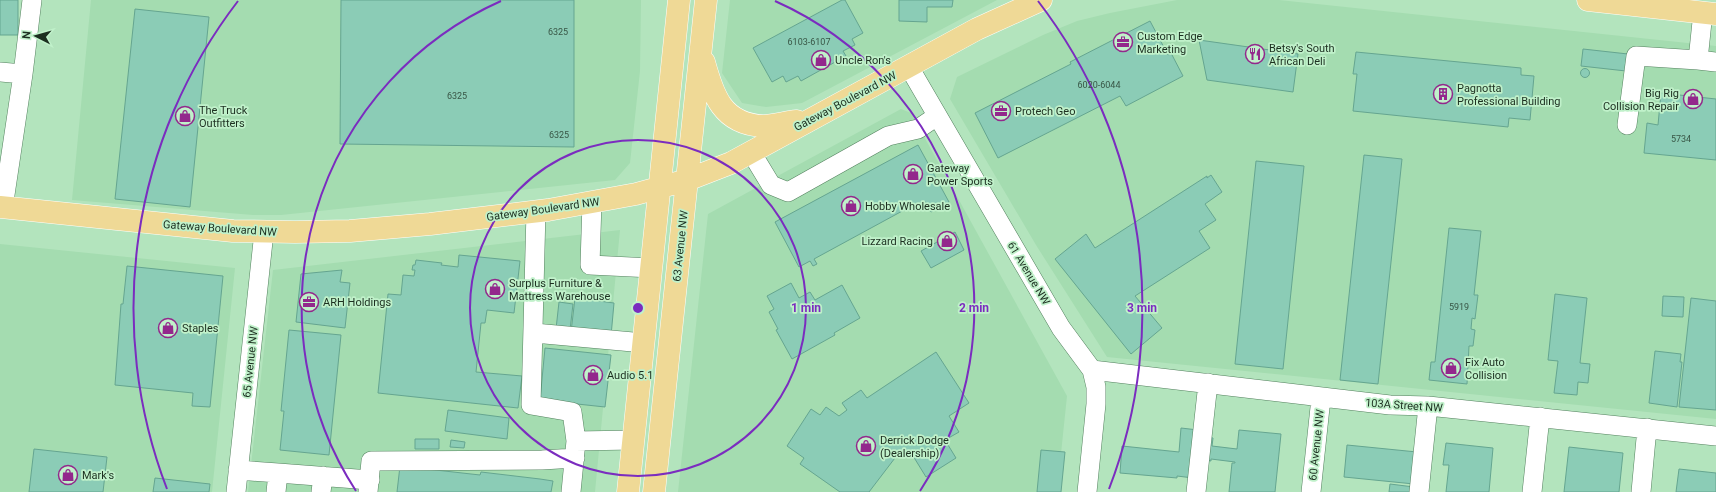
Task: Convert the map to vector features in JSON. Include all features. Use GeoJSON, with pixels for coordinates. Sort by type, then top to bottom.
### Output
{"type":"FeatureCollection","features":[{"type":"Feature","properties":{"kind":"main road"},"geometry":{"type":"LineString","coordinates":[[628,492],[679,0]]}},
{"type":"Feature","properties":{"kind":"main road","name":"63 Avenue NW"},"geometry":{"type":"LineString","coordinates":[[654,492],[706,0]]}},
{"type":"Feature","properties":{"kind":"main road","name":"Gateway Boulevard NW"},"geometry":{"type":"LineString","coordinates":[[2,208],[225,230],[264,232],[350,231],[430,224],[536,211],[636,194],[687,180],[731,163],[977,30],[1041,0]]}},
{"type":"Feature","properties":{"kind":"main road"},"geometry":{"type":"LineString","coordinates":[[1588,0],[1710,13]]}},
{"type":"Feature","properties":{"kind":"main road"},"geometry":{"type":"LineString","coordinates":[[701,50],[714,95],[721,106],[730,115],[741,121],[764,126],[812,119]]}},
{"type":"Feature","properties":{"kind":"street"},"geometry":{"type":"LineString","coordinates":[[2,208],[6,147],[23,74],[32,0]]}},
{"type":"Feature","properties":{"kind":"street"},"geometry":{"type":"LineString","coordinates":[[1627,125],[1636,56],[1707,61],[1710,13]]}},
{"type":"Feature","properties":{"kind":"street","name":"61 Avenue NW"},"geometry":{"type":"LineString","coordinates":[[909,67],[936,116],[1067,338],[1092,370],[1096,387],[1096,404],[1087,492]]}},
{"type":"Feature","properties":{"kind":"street"},"geometry":{"type":"LineString","coordinates":[[0,72],[23,74]]}},
{"type":"Feature","properties":{"kind":"street"},"geometry":{"type":"LineString","coordinates":[[751,152],[771,185],[788,192],[888,136],[918,129],[936,116]]}},
{"type":"Feature","properties":{"kind":"street"},"geometry":{"type":"LineString","coordinates":[[592,202],[590,265],[652,268]]}},
{"type":"Feature","properties":{"kind":"street"},"geometry":{"type":"LineString","coordinates":[[536,211],[531,405],[572,412],[576,450],[571,492]]}},
{"type":"Feature","properties":{"kind":"street","name":"65 Avenue NW"},"geometry":{"type":"LineString","coordinates":[[236,492],[264,232]]}},
{"type":"Feature","properties":{"kind":"street"},"geometry":{"type":"LineString","coordinates":[[534,333],[644,343]]}},
{"type":"Feature","properties":{"kind":"street","name":"103A Street NW"},"geometry":{"type":"LineString","coordinates":[[1092,370],[1321,398],[1390,405],[1428,406],[1716,436]]}},
{"type":"Feature","properties":{"kind":"street"},"geometry":{"type":"LineString","coordinates":[[1196,492],[1208,384]]}},
{"type":"Feature","properties":{"kind":"street","name":"60 Avenue NW"},"geometry":{"type":"LineString","coordinates":[[1311,492],[1321,398]]}},
{"type":"Feature","properties":{"kind":"street"},"geometry":{"type":"LineString","coordinates":[[1419,492],[1428,406]]}},
{"type":"Feature","properties":{"kind":"street"},"geometry":{"type":"LineString","coordinates":[[1532,492],[1540,417]]}},
{"type":"Feature","properties":{"kind":"street"},"geometry":{"type":"LineString","coordinates":[[1641,492],[1647,428]]}},
{"type":"Feature","properties":{"kind":"street"},"geometry":{"type":"LineString","coordinates":[[238,470],[278,473],[322,484],[369,486],[371,460],[542,460],[576,450],[634,440]]}},
{"type":"Feature","properties":{"kind":"street"},"geometry":{"type":"LineString","coordinates":[[276,492],[278,473]]}},
{"type":"Feature","properties":{"kind":"shaded area"},"geometry":{"type":"Polygon","coordinates":[[[91,0],[641,0],[640,71],[630,163],[615,180],[281,215],[253,215],[72,200],[91,0]]]}},
{"type":"Feature","properties":{"kind":"shaded area"},"geometry":{"type":"Polygon","coordinates":[[[730,0],[997,0],[802,103],[766,107],[742,103],[722,73],[730,0]]]}},
{"type":"Feature","properties":{"kind":"shaded area"},"geometry":{"type":"Polygon","coordinates":[[[1177,0],[1279,0],[1716,46],[1716,419],[1107,357],[1036,245],[950,99],[957,77],[1043,35],[1077,21],[1177,0]]]}},
{"type":"Feature","properties":{"kind":"shaded area"},"geometry":{"type":"Polygon","coordinates":[[[901,109],[911,113],[1067,396],[1057,492],[678,492],[708,214],[901,109]]]}},
{"type":"Feature","properties":{"kind":"shaded area"},"geometry":{"type":"Polygon","coordinates":[[[620,230],[595,492],[248,492],[273,270],[620,230]]]}},
{"type":"Feature","properties":{"kind":"shaded area"},"geometry":{"type":"Polygon","coordinates":[[[0,244],[235,268],[212,492],[0,492],[0,244]]]}},
{"type":"Feature","properties":{"kind":"building"},"geometry":{"type":"Polygon","coordinates":[[[0,0],[18,0],[18,35],[0,35],[0,0]]]}},
{"type":"Feature","properties":{"kind":"building"},"geometry":{"type":"Polygon","coordinates":[[[341,0],[574,0],[574,147],[340,144],[341,0]]]}},
{"type":"Feature","properties":{"kind":"building"},"geometry":{"type":"Polygon","coordinates":[[[842,0],[845,0],[863,33],[852,39],[855,45],[843,51],[846,56],[801,81],[798,76],[786,82],[783,76],[772,82],[753,48],[842,0]]]}},
{"type":"Feature","properties":{"kind":"building"},"geometry":{"type":"Polygon","coordinates":[[[899,0],[953,0],[952,7],[927,7],[927,22],[899,21],[899,0]]]}},
{"type":"Feature","properties":{"kind":"building"},"geometry":{"type":"Polygon","coordinates":[[[135,9],[209,17],[190,207],[115,199],[135,9]]]}},
{"type":"Feature","properties":{"kind":"building"},"geometry":{"type":"Polygon","coordinates":[[[1150,21],[1168,55],[1171,53],[1183,76],[1126,106],[1120,96],[998,158],[975,113],[1071,64],[1070,62],[1150,21]]]}},
{"type":"Feature","properties":{"kind":"building"},"geometry":{"type":"Polygon","coordinates":[[[1199,40],[1298,54],[1293,92],[1207,80],[1199,40]]]}},
{"type":"Feature","properties":{"kind":"building"},"geometry":{"type":"Polygon","coordinates":[[[1583,49],[1628,54],[1626,71],[1581,66],[1583,49]]]}},
{"type":"Feature","properties":{"kind":"building","name":"Pagnotta Professional Building"},"geometry":{"type":"Polygon","coordinates":[[[1356,52],[1521,68],[1521,75],[1534,76],[1530,120],[1509,118],[1508,127],[1353,111],[1357,74],[1353,74],[1356,52]]]}},
{"type":"Feature","properties":{"kind":"building"},"geometry":{"type":"Polygon","coordinates":[[[1583,69],[1587,69],[1589,73],[1587,77],[1583,77],[1581,75],[1581,71],[1583,69]]]}},
{"type":"Feature","properties":{"kind":"building"},"geometry":{"type":"Polygon","coordinates":[[[1661,93],[1716,99],[1716,160],[1644,153],[1647,123],[1658,125],[1661,93]]]}},
{"type":"Feature","properties":{"kind":"building"},"geometry":{"type":"Polygon","coordinates":[[[918,145],[949,202],[931,212],[926,202],[918,206],[917,203],[814,259],[817,264],[813,266],[810,261],[799,267],[775,222],[918,145]]]}},
{"type":"Feature","properties":{"kind":"building"},"geometry":{"type":"Polygon","coordinates":[[[1364,155],[1402,159],[1378,384],[1340,380],[1364,155]]]}},
{"type":"Feature","properties":{"kind":"building"},"geometry":{"type":"Polygon","coordinates":[[[1256,161],[1304,166],[1283,369],[1235,364],[1256,161]]]}},
{"type":"Feature","properties":{"kind":"building"},"geometry":{"type":"Polygon","coordinates":[[[1211,175],[1222,192],[1205,204],[1216,220],[1199,231],[1210,248],[1135,296],[1162,328],[1131,354],[1055,259],[1086,234],[1095,248],[1207,176],[1207,178],[1211,175]]]}},
{"type":"Feature","properties":{"kind":"building"},"geometry":{"type":"Polygon","coordinates":[[[1449,228],[1481,231],[1474,295],[1478,295],[1475,319],[1472,318],[1471,329],[1475,330],[1473,346],[1469,346],[1467,384],[1429,380],[1431,362],[1435,362],[1449,228]]]}},
{"type":"Feature","properties":{"kind":"building"},"geometry":{"type":"Polygon","coordinates":[[[955,232],[964,250],[931,268],[921,251],[955,232]]]}},
{"type":"Feature","properties":{"kind":"building"},"geometry":{"type":"Polygon","coordinates":[[[459,255],[520,261],[514,313],[487,310],[485,323],[481,323],[476,372],[522,376],[518,408],[378,393],[388,294],[401,295],[403,275],[414,276],[415,270],[412,270],[416,260],[442,263],[441,265],[458,267],[459,255]]]}},
{"type":"Feature","properties":{"kind":"building","name":"Staples"},"geometry":{"type":"Polygon","coordinates":[[[127,266],[223,276],[210,407],[192,406],[193,393],[115,385],[121,304],[123,304],[127,266]]]}},
{"type":"Feature","properties":{"kind":"building"},"geometry":{"type":"Polygon","coordinates":[[[342,270],[340,282],[350,283],[345,328],[296,322],[301,274],[342,270]]]}},
{"type":"Feature","properties":{"kind":"building"},"geometry":{"type":"Polygon","coordinates":[[[791,283],[799,298],[810,292],[815,300],[842,285],[860,318],[834,333],[835,335],[792,359],[776,330],[778,329],[769,312],[774,309],[767,296],[791,283]]]}},
{"type":"Feature","properties":{"kind":"building"},"geometry":{"type":"Polygon","coordinates":[[[1555,294],[1587,298],[1580,363],[1590,364],[1588,383],[1578,382],[1577,395],[1554,393],[1558,361],[1548,360],[1555,294]]]}},
{"type":"Feature","properties":{"kind":"building"},"geometry":{"type":"Polygon","coordinates":[[[1663,296],[1684,297],[1683,317],[1662,316],[1663,296]]]}},
{"type":"Feature","properties":{"kind":"building"},"geometry":{"type":"Polygon","coordinates":[[[575,298],[614,303],[611,336],[571,332],[575,298]]]}},
{"type":"Feature","properties":{"kind":"building"},"geometry":{"type":"Polygon","coordinates":[[[1691,298],[1716,301],[1716,410],[1679,407],[1691,298]]]}},
{"type":"Feature","properties":{"kind":"building"},"geometry":{"type":"Polygon","coordinates":[[[559,302],[573,304],[570,330],[556,329],[559,302]]]}},
{"type":"Feature","properties":{"kind":"building"},"geometry":{"type":"Polygon","coordinates":[[[289,330],[341,335],[329,455],[280,450],[284,411],[281,411],[289,330]]]}},
{"type":"Feature","properties":{"kind":"building"},"geometry":{"type":"Polygon","coordinates":[[[545,348],[611,355],[605,407],[540,400],[545,348]]]}},
{"type":"Feature","properties":{"kind":"building"},"geometry":{"type":"Polygon","coordinates":[[[1655,351],[1681,354],[1680,362],[1682,362],[1677,407],[1649,403],[1655,351]]]}},
{"type":"Feature","properties":{"kind":"building"},"geometry":{"type":"Polygon","coordinates":[[[936,352],[969,403],[949,416],[959,432],[945,440],[956,458],[926,477],[910,451],[902,456],[898,454],[869,492],[840,492],[800,464],[804,458],[787,446],[811,409],[820,415],[826,407],[839,416],[847,410],[842,403],[861,390],[867,398],[936,352]]]}},
{"type":"Feature","properties":{"kind":"building"},"geometry":{"type":"Polygon","coordinates":[[[448,410],[509,418],[507,439],[445,431],[448,410]]]}},
{"type":"Feature","properties":{"kind":"building"},"geometry":{"type":"Polygon","coordinates":[[[1181,428],[1198,430],[1193,478],[1120,473],[1122,446],[1179,452],[1181,428]]]}},
{"type":"Feature","properties":{"kind":"building"},"geometry":{"type":"Polygon","coordinates":[[[1239,430],[1281,434],[1275,492],[1229,492],[1232,463],[1235,462],[1211,459],[1211,461],[1206,460],[1208,437],[1213,438],[1212,446],[1237,449],[1239,430]]]}},
{"type":"Feature","properties":{"kind":"building"},"geometry":{"type":"Polygon","coordinates":[[[415,439],[439,439],[439,449],[415,449],[415,439]]]}},
{"type":"Feature","properties":{"kind":"building"},"geometry":{"type":"Polygon","coordinates":[[[451,440],[465,442],[464,448],[450,447],[451,440]]]}},
{"type":"Feature","properties":{"kind":"building"},"geometry":{"type":"Polygon","coordinates":[[[1446,443],[1493,448],[1489,492],[1446,492],[1449,465],[1443,465],[1446,443]]]}},
{"type":"Feature","properties":{"kind":"building"},"geometry":{"type":"Polygon","coordinates":[[[1347,445],[1417,452],[1414,484],[1344,477],[1347,445]]]}},
{"type":"Feature","properties":{"kind":"building"},"geometry":{"type":"Polygon","coordinates":[[[1569,447],[1623,453],[1619,492],[1564,492],[1569,447]]]}},
{"type":"Feature","properties":{"kind":"building","name":"Mark's"},"geometry":{"type":"Polygon","coordinates":[[[34,449],[107,457],[103,492],[29,492],[34,449]]]}},
{"type":"Feature","properties":{"kind":"building"},"geometry":{"type":"Polygon","coordinates":[[[1041,450],[1065,452],[1061,492],[1037,492],[1041,450]]]}},
{"type":"Feature","properties":{"kind":"building"},"geometry":{"type":"Polygon","coordinates":[[[400,466],[480,475],[481,472],[553,481],[551,492],[397,492],[400,466]]]}},
{"type":"Feature","properties":{"kind":"building"},"geometry":{"type":"Polygon","coordinates":[[[1679,469],[1716,473],[1716,492],[1676,492],[1679,469]]]}},
{"type":"Feature","properties":{"kind":"building"},"geometry":{"type":"Polygon","coordinates":[[[155,478],[210,484],[209,492],[153,492],[155,478]]]}},
{"type":"Feature","properties":{"kind":"building"},"geometry":{"type":"Polygon","coordinates":[[[1390,484],[1414,487],[1413,492],[1389,492],[1390,484]]]}},
{"type":"Feature","properties":{"kind":"place","name":"Custom Edge Marketing"},"geometry":{"type":"Point","coordinates":[1123,42]}},
{"type":"Feature","properties":{"kind":"place","name":"Betsy's South African Deli"},"geometry":{"type":"Point","coordinates":[1255,54]}},
{"type":"Feature","properties":{"kind":"place","name":"Uncle Ron's"},"geometry":{"type":"Point","coordinates":[821,60]}},
{"type":"Feature","properties":{"kind":"place","name":"Pagnotta Professional Building"},"geometry":{"type":"Point","coordinates":[1443,94]}},
{"type":"Feature","properties":{"kind":"place","name":"Big Rig Collision Repair"},"geometry":{"type":"Point","coordinates":[1693,99]}},
{"type":"Feature","properties":{"kind":"place","name":"Protech Geo"},"geometry":{"type":"Point","coordinates":[1001,111]}},
{"type":"Feature","properties":{"kind":"place","name":"The Truck Outfitters"},"geometry":{"type":"Point","coordinates":[185,116]}},
{"type":"Feature","properties":{"kind":"place","name":"Gateway Power Sports"},"geometry":{"type":"Point","coordinates":[913,174]}},
{"type":"Feature","properties":{"kind":"place","name":"Hobby Wholesale"},"geometry":{"type":"Point","coordinates":[851,206]}},
{"type":"Feature","properties":{"kind":"place","name":"Lizzard Racing"},"geometry":{"type":"Point","coordinates":[947,241]}},
{"type":"Feature","properties":{"kind":"place","name":"Surplus Furniture & Mattress Warehouse"},"geometry":{"type":"Point","coordinates":[495,289]}},
{"type":"Feature","properties":{"kind":"place","name":"ARH Holdings"},"geometry":{"type":"Point","coordinates":[309,302]}},
{"type":"Feature","properties":{"kind":"place","name":"Staples"},"geometry":{"type":"Point","coordinates":[168,328]}},
{"type":"Feature","properties":{"kind":"place","name":"Fix Auto Collision"},"geometry":{"type":"Point","coordinates":[1451,368]}},
{"type":"Feature","properties":{"kind":"place","name":"Audio 5.1"},"geometry":{"type":"Point","coordinates":[593,375]}},
{"type":"Feature","properties":{"kind":"place","name":"Derrick Dodge (Dealership)"},"geometry":{"type":"Point","coordinates":[866,446]}},
{"type":"Feature","properties":{"kind":"place","name":"Mark's"},"geometry":{"type":"Point","coordinates":[68,475]}}]}
